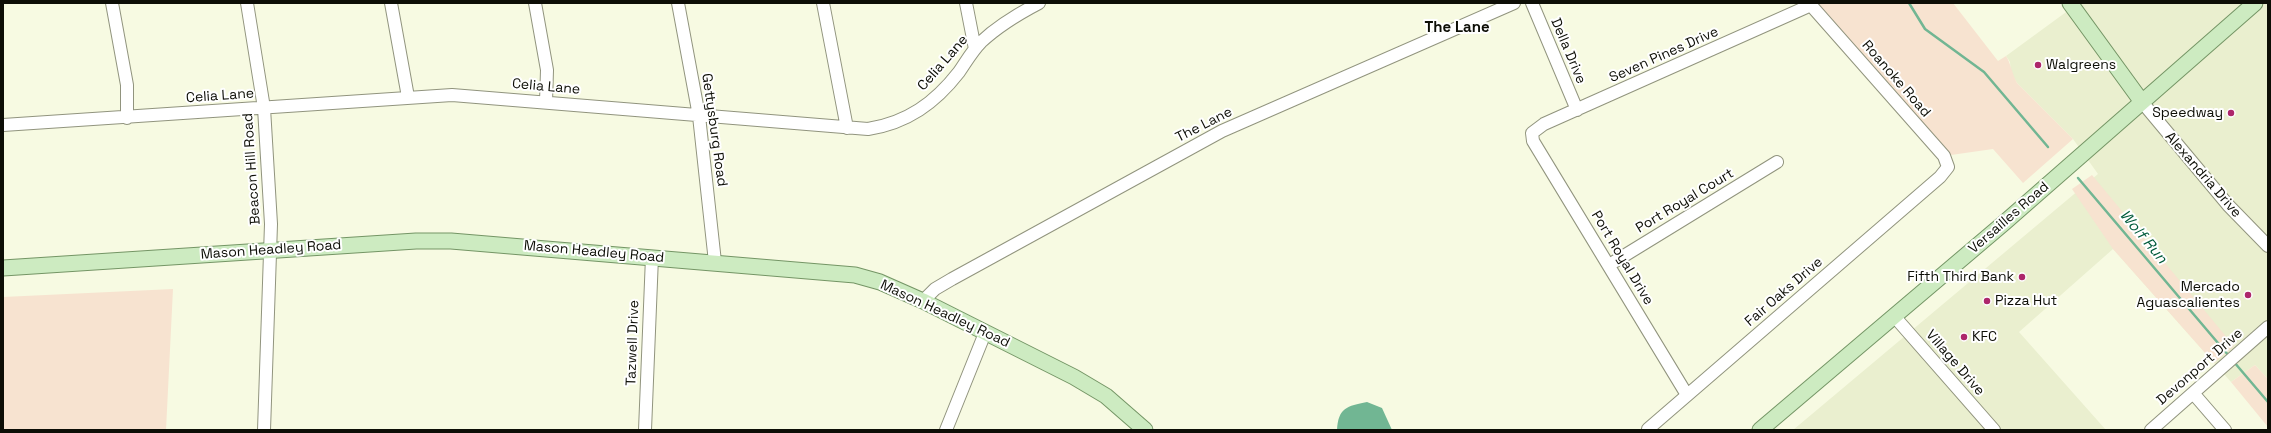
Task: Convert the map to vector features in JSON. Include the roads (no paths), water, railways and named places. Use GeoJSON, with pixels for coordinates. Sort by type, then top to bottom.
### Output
{"type":"FeatureCollection","features":[{"type":"Feature","properties":{"kind":"main road","name":"Alexandria Drive"},"geometry":{"type":"LineString","coordinates":[[2070,3],[2142,102]]}},
{"type":"Feature","properties":{"kind":"main road","name":"Versailles Road"},"geometry":{"type":"LineString","coordinates":[[1760,430],[1894,316],[2255,3]]}},
{"type":"Feature","properties":{"kind":"main road","name":"Mason Headley Road"},"geometry":{"type":"LineString","coordinates":[[3,268],[451,241],[715,262],[855,275],[880,282],[923,301],[1094,388],[1118,406],[1145,430]]}},
{"type":"Feature","properties":{"kind":"street"},"geometry":{"type":"LineString","coordinates":[[112,3],[127,85],[127,118]]}},
{"type":"Feature","properties":{"kind":"street","name":"Beacon Hill Road"},"geometry":{"type":"LineString","coordinates":[[247,3],[264,108],[269,175],[271,251],[264,430]]}},
{"type":"Feature","properties":{"kind":"street"},"geometry":{"type":"LineString","coordinates":[[391,3],[408,97]]}},
{"type":"Feature","properties":{"kind":"street"},"geometry":{"type":"LineString","coordinates":[[535,3],[547,70],[546,102]]}},
{"type":"Feature","properties":{"kind":"street","name":"Gettysburg Road"},"geometry":{"type":"LineString","coordinates":[[678,3],[700,116],[715,262]]}},
{"type":"Feature","properties":{"kind":"street"},"geometry":{"type":"LineString","coordinates":[[823,3],[847,128]]}},
{"type":"Feature","properties":{"kind":"street"},"geometry":{"type":"LineString","coordinates":[[966,3],[975,49]]}},
{"type":"Feature","properties":{"kind":"street","name":"Celia Lane"},"geometry":{"type":"LineString","coordinates":[[3,125],[127,118],[452,95],[868,129],[905,119],[923,108],[952,81],[975,49],[1011,18],[1039,3]]}},
{"type":"Feature","properties":{"kind":"street","name":"The Lane"},"geometry":{"type":"LineString","coordinates":[[923,301],[935,289],[952,279],[1222,131],[1514,3]]}},
{"type":"Feature","properties":{"kind":"street","name":"Della Drive"},"geometry":{"type":"LineString","coordinates":[[1532,3],[1577,110]]}},
{"type":"Feature","properties":{"kind":"street","name":"Seven Pines Drive"},"geometry":{"type":"LineString","coordinates":[[1532,136],[1536,129],[1544,124],[1810,4]]}},
{"type":"Feature","properties":{"kind":"street","name":"Roanoke Road"},"geometry":{"type":"LineString","coordinates":[[1810,4],[1944,156],[1948,167],[1940,177]]}},
{"type":"Feature","properties":{"kind":"street","name":"Alexandria Drive"},"geometry":{"type":"LineString","coordinates":[[2142,102],[2228,205],[2268,246]]}},
{"type":"Feature","properties":{"kind":"street","name":"Port Royal Drive"},"geometry":{"type":"LineString","coordinates":[[1532,136],[1687,395]]}},
{"type":"Feature","properties":{"kind":"street","name":"Port Royal Court"},"geometry":{"type":"LineString","coordinates":[[1609,265],[1777,162]]}},
{"type":"Feature","properties":{"kind":"street","name":"Fair Oaks Drive"},"geometry":{"type":"LineString","coordinates":[[1648,429],[1940,177]]}},
{"type":"Feature","properties":{"kind":"street","name":"Tazwell Drive"},"geometry":{"type":"LineString","coordinates":[[645,430],[652,257]]}},
{"type":"Feature","properties":{"kind":"street","name":"Village Drive"},"geometry":{"type":"LineString","coordinates":[[1894,316],[1994,430]]}},
{"type":"Feature","properties":{"kind":"street","name":"Devonport Drive"},"geometry":{"type":"LineString","coordinates":[[2159,428],[2193,393],[2268,327]]}},
{"type":"Feature","properties":{"kind":"street"},"geometry":{"type":"LineString","coordinates":[[946,430],[985,333]]}},
{"type":"Feature","properties":{"kind":"street"},"geometry":{"type":"LineString","coordinates":[[2193,393],[2225,430]]}},
{"type":"Feature","properties":{"kind":"waterway","name":"Wolf Run"},"geometry":{"type":"LineString","coordinates":[[1909,3],[1925,29],[1984,72],[2048,147]]}},
{"type":"Feature","properties":{"kind":"waterway","name":"Wolf Run"},"geometry":{"type":"LineString","coordinates":[[2078,178],[2229,356]]}},
{"type":"Feature","properties":{"kind":"waterway","name":"Wolf Run"},"geometry":{"type":"LineString","coordinates":[[2234,362],[2268,402]]}},
{"type":"Feature","properties":{"kind":"place","name":"Walgreens"},"geometry":{"type":"Point","coordinates":[2038,65]}},
{"type":"Feature","properties":{"kind":"place","name":"Speedway"},"geometry":{"type":"Point","coordinates":[2231,113]}},
{"type":"Feature","properties":{"kind":"place","name":"Fifth Third Bank"},"geometry":{"type":"Point","coordinates":[2022,277]}},
{"type":"Feature","properties":{"kind":"place","name":"Mercado Aguascalientes"},"geometry":{"type":"Point","coordinates":[2248,295]}},
{"type":"Feature","properties":{"kind":"place","name":"Pizza Hut"},"geometry":{"type":"Point","coordinates":[1987,301]}},
{"type":"Feature","properties":{"kind":"place","name":"KFC"},"geometry":{"type":"Point","coordinates":[1964,337]}},
{"type":"Feature","properties":{"kind":"district","name":"The Lane"},"geometry":{"type":"Point","coordinates":[1457,28]}}]}
